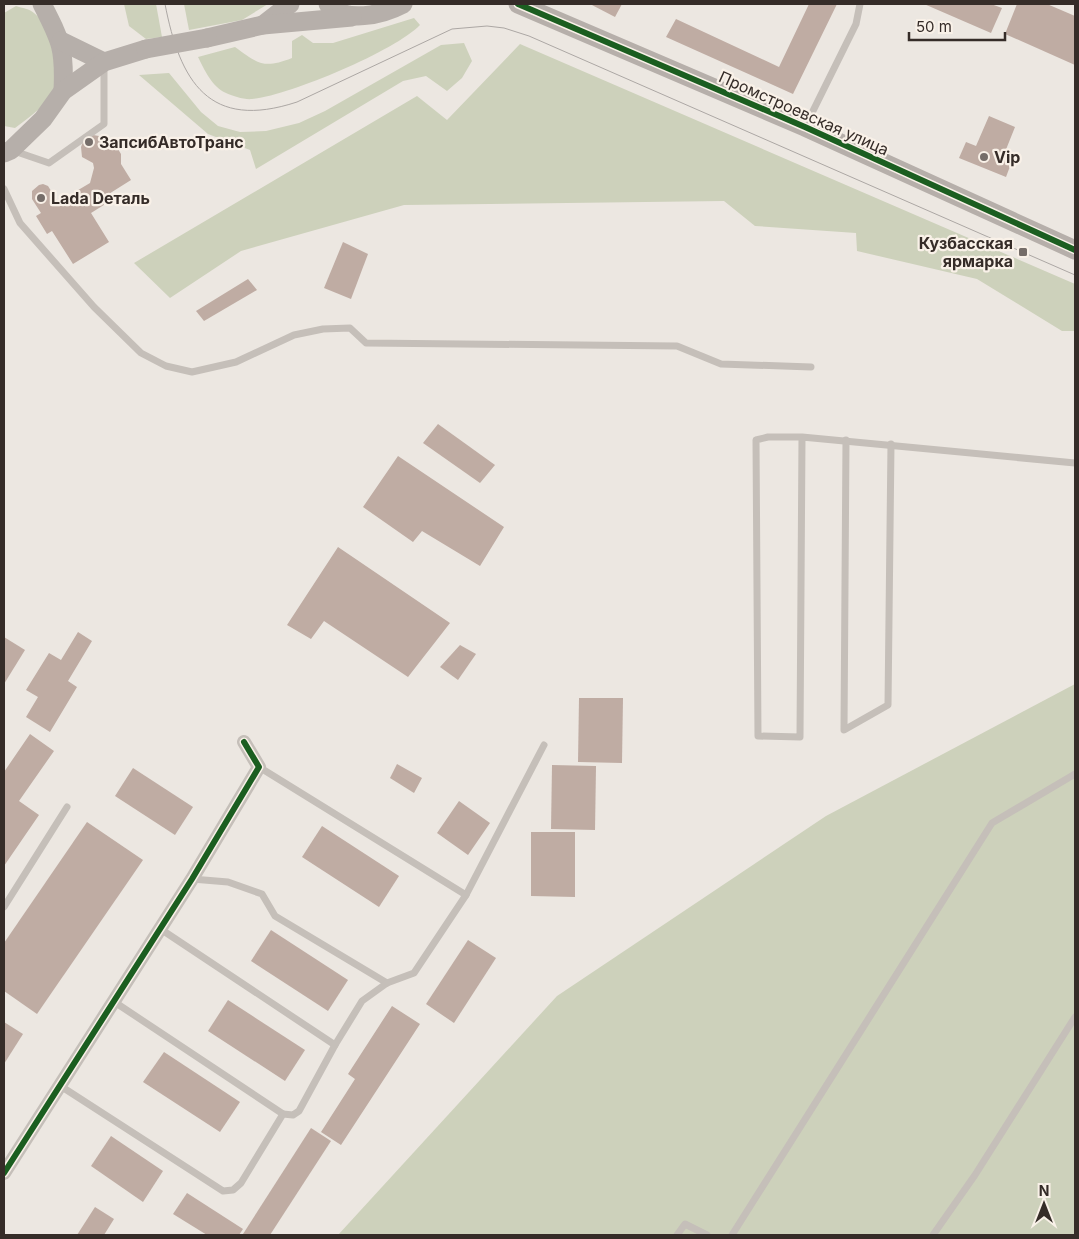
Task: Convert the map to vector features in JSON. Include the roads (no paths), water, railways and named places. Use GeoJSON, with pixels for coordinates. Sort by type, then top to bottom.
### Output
{"type":"FeatureCollection","features":[{"type":"Feature","properties":{"kind":"main road"},"geometry":{"type":"LineString","coordinates":[[42,4],[60,41],[63,53],[63,91]]}},
{"type":"Feature","properties":{"kind":"main road"},"geometry":{"type":"LineString","coordinates":[[263,25],[290,4]]}},
{"type":"Feature","properties":{"kind":"main road"},"geometry":{"type":"LineString","coordinates":[[328,4],[334,10],[352,16]]}},
{"type":"Feature","properties":{"kind":"main road"},"geometry":{"type":"LineString","coordinates":[[7,152],[43,119],[63,91],[104,62],[146,49],[263,25],[352,16],[398,6],[419,4]]}},
{"type":"Feature","properties":{"kind":"main road","name":"Промстроевская улица"},"geometry":{"type":"LineString","coordinates":[[521,5],[805,127],[1075,250]]}},
{"type":"Feature","properties":{"kind":"main road"},"geometry":{"type":"LineString","coordinates":[[60,41],[104,62]]}},
{"type":"Feature","properties":{"kind":"street"},"geometry":{"type":"LineString","coordinates":[[4,1173],[58,1085],[192,879],[259,767],[244,742]]}},
{"type":"Feature","properties":{"kind":"lane"},"geometry":{"type":"LineString","coordinates":[[805,127],[856,24],[860,4]]}},
{"type":"Feature","properties":{"kind":"lane"},"geometry":{"type":"LineString","coordinates":[[7,152],[49,163],[104,124],[104,62]]}},
{"type":"Feature","properties":{"kind":"lane"},"geometry":{"type":"LineString","coordinates":[[4,189],[20,223],[94,307],[141,353],[166,366],[192,372],[236,362],[294,335],[323,329],[350,328],[366,343],[678,346],[721,364],[810,367]]}},
{"type":"Feature","properties":{"kind":"lane"},"geometry":{"type":"LineString","coordinates":[[802,437],[800,737],[758,736],[756,440],[768,437],[802,437],[846,440],[1075,463]]}},
{"type":"Feature","properties":{"kind":"lane"},"geometry":{"type":"LineString","coordinates":[[846,440],[844,730],[888,705],[891,444]]}},
{"type":"Feature","properties":{"kind":"lane"},"geometry":{"type":"LineString","coordinates":[[113,1001],[283,1114],[293,1115],[299,1111],[335,1045],[362,1001],[387,983],[414,973],[466,895],[544,745]]}},
{"type":"Feature","properties":{"kind":"lane"},"geometry":{"type":"LineString","coordinates":[[259,767],[466,895]]}},
{"type":"Feature","properties":{"kind":"lane"},"geometry":{"type":"LineString","coordinates":[[732,1235],[992,823],[1075,774]]}},
{"type":"Feature","properties":{"kind":"lane"},"geometry":{"type":"LineString","coordinates":[[4,907],[67,807]]}},
{"type":"Feature","properties":{"kind":"lane"},"geometry":{"type":"LineString","coordinates":[[192,879],[228,882],[262,894],[275,916],[387,983]]}},
{"type":"Feature","properties":{"kind":"lane"},"geometry":{"type":"LineString","coordinates":[[159,928],[335,1045]]}},
{"type":"Feature","properties":{"kind":"lane"},"geometry":{"type":"LineString","coordinates":[[934,1235],[975,1175],[1075,1017]]}},
{"type":"Feature","properties":{"kind":"lane"},"geometry":{"type":"LineString","coordinates":[[58,1085],[223,1191],[233,1190],[241,1184],[283,1114]]}},
{"type":"Feature","properties":{"kind":"lane"},"geometry":{"type":"LineString","coordinates":[[677,1235],[685,1224],[707,1235]]}},
{"type":"Feature","properties":{"kind":"tram line"},"geometry":{"type":"LineString","coordinates":[[165,4],[171,32],[190,77],[204,93],[221,104],[241,110],[267,109],[297,102],[452,29],[487,26],[504,28],[529,36],[1075,275]]}},
{"type":"Feature","properties":{"kind":"place","name":"ЗапсибАвтоТранс"},"geometry":{"type":"Point","coordinates":[89,142]}},
{"type":"Feature","properties":{"kind":"place","name":"Vip"},"geometry":{"type":"Point","coordinates":[984,157]}},
{"type":"Feature","properties":{"kind":"place","name":"Lada Dеталь"},"geometry":{"type":"Point","coordinates":[41,198]}},
{"type":"Feature","properties":{"kind":"place","name":"Кузбасская ярмарка"},"geometry":{"type":"Point","coordinates":[1023,252]}}]}
